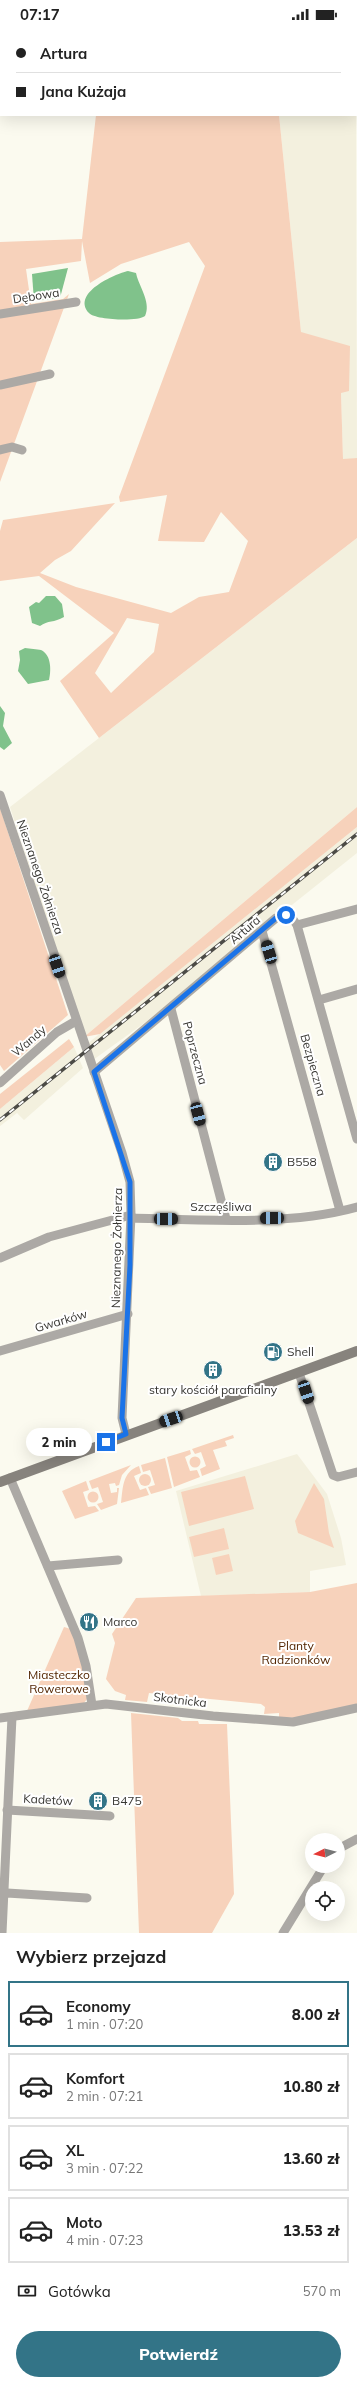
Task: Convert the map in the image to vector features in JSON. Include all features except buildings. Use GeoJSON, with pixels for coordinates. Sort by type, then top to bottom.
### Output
{"type":"FeatureCollection","features":[{"type":"Feature","properties":{"kind":"street","name":"Dębowa"},"geometry":{"type":"LineString","coordinates":[[0,314],[76,302]]}},
{"type":"Feature","properties":{"kind":"street"},"geometry":{"type":"LineString","coordinates":[[0,384],[50,374]]}},
{"type":"Feature","properties":{"kind":"street"},"geometry":{"type":"LineString","coordinates":[[0,450],[12,447],[22,450]]}},
{"type":"Feature","properties":{"kind":"street","name":"Nieznanego Żołnierza"},"geometry":{"type":"LineString","coordinates":[[0,795],[128,1170],[131,1217],[128,1314],[122,1418],[126,1434]]}},
{"type":"Feature","properties":{"kind":"street"},"geometry":{"type":"LineString","coordinates":[[357,909],[297,925],[357,1139]]}},
{"type":"Feature","properties":{"kind":"street","name":"Artura"},"geometry":{"type":"LineString","coordinates":[[94,1072],[282,915],[289,916],[297,925]]}},
{"type":"Feature","properties":{"kind":"street","name":"Bezpieczna"},"geometry":{"type":"LineString","coordinates":[[262,931],[339,1207]]}},
{"type":"Feature","properties":{"kind":"street"},"geometry":{"type":"LineString","coordinates":[[319,1000],[357,989]]}},
{"type":"Feature","properties":{"kind":"street","name":"Poprzeczna"},"geometry":{"type":"LineString","coordinates":[[171,1009],[226,1219]]}},
{"type":"Feature","properties":{"kind":"street","name":"Wandy"},"geometry":{"type":"LineString","coordinates":[[1,1079],[57,1032],[76,1021]]}},
{"type":"Feature","properties":{"kind":"street","name":"Szczęśliwa"},"geometry":{"type":"LineString","coordinates":[[0,1258],[49,1237],[131,1217],[226,1219],[314,1217],[357,1206]]}},
{"type":"Feature","properties":{"kind":"street","name":"Gwarków"},"geometry":{"type":"LineString","coordinates":[[0,1351],[128,1314]]}},
{"type":"Feature","properties":{"kind":"street"},"geometry":{"type":"LineString","coordinates":[[92,1705],[83,1651],[48,1566],[5,1480],[126,1434],[357,1351]]}},
{"type":"Feature","properties":{"kind":"street"},"geometry":{"type":"LineString","coordinates":[[299,1373],[333,1475],[338,1477],[357,1472]]}},
{"type":"Feature","properties":{"kind":"street"},"geometry":{"type":"LineString","coordinates":[[48,1566],[118,1560]]}},
{"type":"Feature","properties":{"kind":"street","name":"Skotnicka"},"geometry":{"type":"LineString","coordinates":[[0,1718],[92,1705],[110,1704],[213,1716],[293,1722],[357,1708]]}},
{"type":"Feature","properties":{"kind":"street","name":"Kadetów"},"geometry":{"type":"LineString","coordinates":[[2,1933],[3,1836],[7,1810],[12,1717]]}},
{"type":"Feature","properties":{"kind":"street","name":"Kadetów"},"geometry":{"type":"LineString","coordinates":[[7,1810],[110,1816]]}},
{"type":"Feature","properties":{"kind":"street"},"geometry":{"type":"LineString","coordinates":[[345,1845],[357,1839]]}},
{"type":"Feature","properties":{"kind":"street"},"geometry":{"type":"LineString","coordinates":[[283,1933],[320,1873]]}},
{"type":"Feature","properties":{"kind":"street"},"geometry":{"type":"LineString","coordinates":[[2,1895],[7,1893],[86,1898]]}},
{"type":"Feature","properties":{"kind":"shaded area"},"geometry":{"type":"Polygon","coordinates":[[[279,116],[356,116],[357,458],[343,460],[341,393],[301,332],[279,116]]]}},
{"type":"Feature","properties":{"kind":"shaded area"},"geometry":{"type":"Polygon","coordinates":[[[68,268],[60,298],[34,301],[32,274],[68,268]]]}},
{"type":"Feature","properties":{"kind":"shaded area"},"geometry":{"type":"Polygon","coordinates":[[[128,271],[136,273],[143,291],[147,307],[145,316],[126,320],[108,319],[89,313],[85,306],[86,298],[90,292],[105,280],[128,271]]]}},
{"type":"Feature","properties":{"kind":"shaded area"},"geometry":{"type":"Polygon","coordinates":[[[357,538],[357,807],[84,1037],[10,807],[357,538]]]}},
{"type":"Feature","properties":{"kind":"shaded area"},"geometry":{"type":"Polygon","coordinates":[[[46,596],[55,596],[62,604],[64,617],[40,626],[32,623],[29,607],[36,602],[39,603],[46,596]]]}},
{"type":"Feature","properties":{"kind":"shaded area"},"geometry":{"type":"Polygon","coordinates":[[[25,648],[45,652],[50,664],[49,680],[28,684],[18,671],[20,660],[19,651],[25,648]]]}},
{"type":"Feature","properties":{"kind":"shaded area"},"geometry":{"type":"Polygon","coordinates":[[[0,706],[5,713],[3,726],[12,743],[4,750],[0,747],[0,706]]]}},
{"type":"Feature","properties":{"kind":"shaded area"},"geometry":{"type":"Polygon","coordinates":[[[357,827],[357,853],[143,1024],[93,1060],[87,1044],[357,827]]]}},
{"type":"Feature","properties":{"kind":"shaded area"},"geometry":{"type":"Polygon","coordinates":[[[74,1047],[83,1068],[24,1120],[17,1113],[0,1126],[0,1109],[74,1047]]]}},
{"type":"Feature","properties":{"kind":"shaded area"},"geometry":{"type":"Polygon","coordinates":[[[297,1454],[327,1494],[341,1538],[346,1565],[310,1571],[310,1592],[201,1596],[176,1491],[297,1454]]]}},
{"type":"Feature","properties":{"kind":"green space"},"geometry":{"type":"Polygon","coordinates":[[[96,116],[279,116],[301,332],[350,346],[349,391],[341,393],[343,459],[357,458],[357,538],[99,738],[60,681],[114,633],[39,576],[0,581],[0,531],[3,520],[115,503],[71,551],[55,560],[40,573],[76,587],[171,613],[199,597],[229,592],[248,541],[221,512],[204,542],[158,541],[167,495],[120,502],[119,497],[205,266],[189,242],[121,264],[90,283],[82,241],[81,261],[26,269],[31,304],[63,299],[69,294],[0,482],[0,242],[82,239],[96,116]],[[127,618],[95,673],[111,693],[154,652],[159,624],[127,618]]]}},
{"type":"Feature","properties":{"kind":"green space"},"geometry":{"type":"Polygon","coordinates":[[[357,807],[357,827],[100,1034],[84,1037],[357,807]]]}},
{"type":"Feature","properties":{"kind":"green space"},"geometry":{"type":"Polygon","coordinates":[[[0,808],[68,1015],[4,1071],[0,1065],[0,808]]]}},
{"type":"Feature","properties":{"kind":"green space"},"geometry":{"type":"Polygon","coordinates":[[[69,1039],[74,1047],[0,1109],[0,1094],[69,1039]]]}},
{"type":"Feature","properties":{"kind":"green space"},"geometry":{"type":"Polygon","coordinates":[[[233,1435],[234,1438],[225,1441],[227,1446],[213,1450],[220,1469],[202,1476],[200,1469],[206,1466],[201,1452],[195,1454],[192,1449],[233,1435]]]}},
{"type":"Feature","properties":{"kind":"green space"},"geometry":{"type":"Polygon","coordinates":[[[190,1450],[191,1454],[185,1457],[190,1471],[197,1470],[200,1477],[174,1487],[167,1457],[190,1450]]]}},
{"type":"Feature","properties":{"kind":"green space"},"geometry":{"type":"Polygon","coordinates":[[[195,1456],[199,1458],[201,1462],[199,1466],[195,1468],[191,1466],[189,1462],[191,1458],[195,1456]]]}},
{"type":"Feature","properties":{"kind":"green space"},"geometry":{"type":"Polygon","coordinates":[[[165,1458],[172,1488],[151,1494],[148,1487],[155,1485],[150,1470],[143,1472],[141,1465],[165,1458]]]}},
{"type":"Feature","properties":{"kind":"green space"},"geometry":{"type":"Polygon","coordinates":[[[131,1465],[122,1475],[119,1485],[116,1486],[115,1483],[109,1484],[111,1493],[117,1492],[117,1488],[119,1488],[117,1504],[101,1510],[97,1504],[103,1502],[98,1487],[92,1489],[89,1481],[131,1465]]]}},
{"type":"Feature","properties":{"kind":"green space"},"geometry":{"type":"Polygon","coordinates":[[[139,1466],[141,1473],[134,1476],[140,1490],[146,1488],[149,1495],[121,1503],[126,1476],[129,1472],[139,1466]]]}},
{"type":"Feature","properties":{"kind":"green space"},"geometry":{"type":"Polygon","coordinates":[[[145,1474],[149,1476],[151,1480],[149,1484],[145,1486],[141,1484],[139,1480],[141,1476],[145,1474]]]}},
{"type":"Feature","properties":{"kind":"green space"},"geometry":{"type":"Polygon","coordinates":[[[245,1476],[254,1509],[189,1526],[181,1492],[245,1476]]]}},
{"type":"Feature","properties":{"kind":"green space"},"geometry":{"type":"Polygon","coordinates":[[[86,1481],[89,1490],[83,1492],[88,1507],[95,1506],[99,1511],[75,1519],[62,1491],[86,1481]]]}},
{"type":"Feature","properties":{"kind":"green space"},"geometry":{"type":"Polygon","coordinates":[[[314,1483],[324,1499],[329,1533],[334,1548],[298,1533],[295,1521],[314,1483]]]}},
{"type":"Feature","properties":{"kind":"green space"},"geometry":{"type":"Polygon","coordinates":[[[93,1491],[97,1493],[99,1497],[97,1501],[93,1503],[89,1501],[87,1497],[89,1493],[93,1491]]]}},
{"type":"Feature","properties":{"kind":"green space"},"geometry":{"type":"Polygon","coordinates":[[[224,1528],[229,1549],[194,1557],[189,1537],[224,1528]]]}},
{"type":"Feature","properties":{"kind":"green space"},"geometry":{"type":"Polygon","coordinates":[[[229,1554],[233,1571],[216,1575],[212,1558],[229,1554]]]}},
{"type":"Feature","properties":{"kind":"green space","name":"Planty Radzionków"},"geometry":{"type":"Polygon","coordinates":[[[357,1583],[357,1704],[294,1718],[279,1717],[279,1713],[264,1714],[265,1707],[261,1704],[149,1693],[147,1702],[125,1700],[126,1695],[115,1691],[106,1679],[115,1643],[112,1634],[136,1598],[310,1592],[357,1583]]]}},
{"type":"Feature","properties":{"kind":"green space","name":"Miasteczko Rowerowe"},"geometry":{"type":"Polygon","coordinates":[[[64,1627],[71,1629],[84,1670],[87,1699],[84,1703],[27,1711],[64,1627]]]}},
{"type":"Feature","properties":{"kind":"green space"},"geometry":{"type":"Polygon","coordinates":[[[131,1713],[178,1718],[182,1721],[198,1721],[199,1724],[227,1724],[234,1894],[212,1933],[139,1933],[131,1713]]]}},
{"type":"Feature","properties":{"kind":"railway"},"geometry":{"type":"LineString","coordinates":[[0,1120],[357,834]]}},
{"type":"Feature","properties":{"kind":"place","name":"B558"},"geometry":{"type":"Point","coordinates":[273,1162]}},
{"type":"Feature","properties":{"kind":"place","name":"Shell"},"geometry":{"type":"Point","coordinates":[273,1352]}},
{"type":"Feature","properties":{"kind":"place","name":"stary kościół parafialny"},"geometry":{"type":"Point","coordinates":[213,1370]}},
{"type":"Feature","properties":{"kind":"place","name":"Marco"},"geometry":{"type":"Point","coordinates":[89,1622]}},
{"type":"Feature","properties":{"kind":"place","name":"B475"},"geometry":{"type":"Point","coordinates":[98,1801]}},
{"type":"Feature","properties":{"kind":"route"},"geometry":{"type":"LineString","coordinates":[[106,1442],[126,1434],[122,1418],[122,1396],[128,1314],[131,1194],[128,1170],[94,1072],[171,1009],[276,918],[286,915]]}}]}
